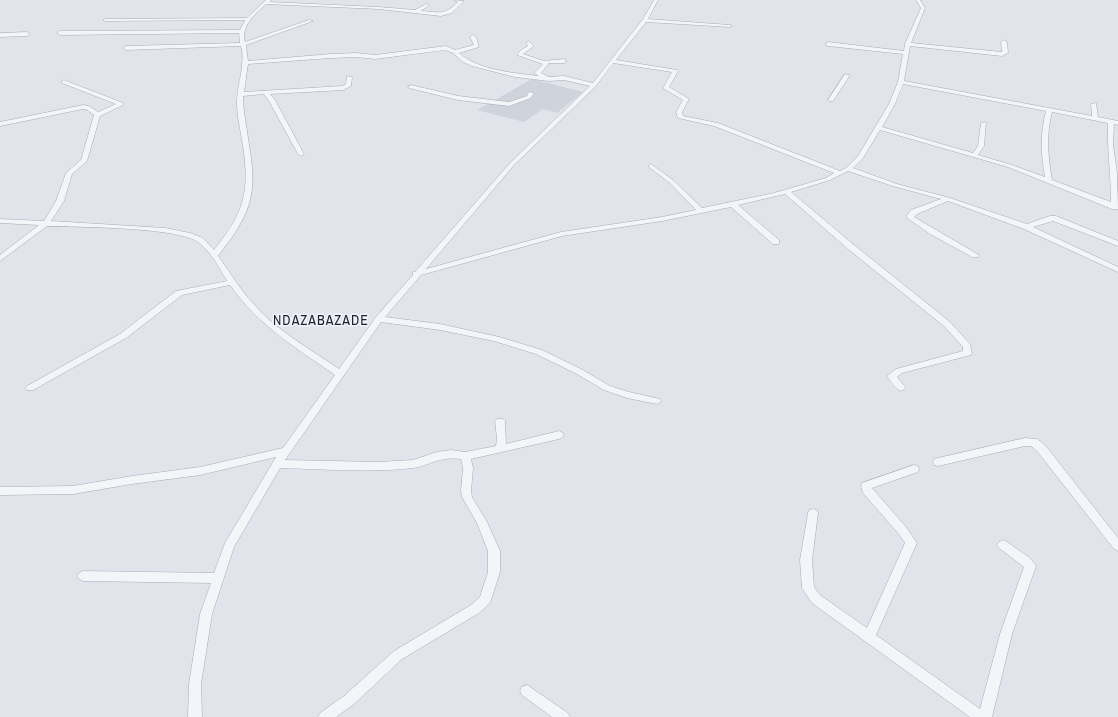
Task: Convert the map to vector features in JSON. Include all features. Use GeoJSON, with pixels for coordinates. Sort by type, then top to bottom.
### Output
{"type":"FeatureCollection","features":[{"type":"Feature","properties":{"kind":"street"},"geometry":{"type":"LineString","coordinates":[[214,256],[230,236],[247,202],[249,191],[247,151],[240,102],[244,68],[246,63],[242,31],[247,18],[267,2],[379,8],[442,15],[449,13],[462,1],[456,0]]}},
{"type":"Feature","properties":{"kind":"street"},"geometry":{"type":"LineString","coordinates":[[195,717],[195,684],[206,614],[229,546],[277,464],[379,319],[416,274],[512,164],[594,85],[645,20],[656,0]]}},
{"type":"Feature","properties":{"kind":"street"},"geometry":{"type":"LineString","coordinates":[[416,274],[560,234],[662,219],[701,211],[786,192],[840,174],[861,157],[892,104],[901,82],[908,44],[923,8],[918,0]]}},
{"type":"Feature","properties":{"kind":"street"},"geometry":{"type":"LineString","coordinates":[[416,12],[426,5]]}},
{"type":"Feature","properties":{"kind":"street"},"geometry":{"type":"LineString","coordinates":[[105,20],[247,18]]}},
{"type":"Feature","properties":{"kind":"street"},"geometry":{"type":"LineString","coordinates":[[645,20],[730,26]]}},
{"type":"Feature","properties":{"kind":"street"},"geometry":{"type":"LineString","coordinates":[[126,48],[244,44],[311,21]]}},
{"type":"Feature","properties":{"kind":"street"},"geometry":{"type":"LineString","coordinates":[[60,33],[242,31]]}},
{"type":"Feature","properties":{"kind":"street"},"geometry":{"type":"LineString","coordinates":[[0,35],[27,34]]}},
{"type":"Feature","properties":{"kind":"street"},"geometry":{"type":"LineString","coordinates":[[455,52],[477,46],[473,37]]}},
{"type":"Feature","properties":{"kind":"street"},"geometry":{"type":"LineString","coordinates":[[908,44],[1002,54],[1005,53],[1004,42]]}},
{"type":"Feature","properties":{"kind":"street"},"geometry":{"type":"LineString","coordinates":[[529,43],[531,46],[523,50],[520,55],[545,62],[564,61]]}},
{"type":"Feature","properties":{"kind":"street"},"geometry":{"type":"LineString","coordinates":[[828,44],[906,53]]}},
{"type":"Feature","properties":{"kind":"street"},"geometry":{"type":"LineString","coordinates":[[246,63],[331,56],[356,55],[375,57],[446,48],[455,52],[465,61],[474,65],[529,77],[549,79],[564,78],[594,85]]}},
{"type":"Feature","properties":{"kind":"street"},"geometry":{"type":"LineString","coordinates":[[613,61],[674,71],[666,88],[686,99],[679,112],[680,117],[716,124],[840,174]]}},
{"type":"Feature","properties":{"kind":"street"},"geometry":{"type":"LineString","coordinates":[[529,77],[537,73],[546,65],[547,63],[545,62]]}},
{"type":"Feature","properties":{"kind":"street"},"geometry":{"type":"LineString","coordinates":[[537,73],[549,79]]}},
{"type":"Feature","properties":{"kind":"street"},"geometry":{"type":"LineString","coordinates":[[831,100],[847,75]]}},
{"type":"Feature","properties":{"kind":"street"},"geometry":{"type":"LineString","coordinates":[[242,94],[343,88],[349,85],[349,77]]}},
{"type":"Feature","properties":{"kind":"street"},"geometry":{"type":"LineString","coordinates":[[0,258],[46,223],[60,201],[69,173],[84,161],[97,115],[121,104],[64,82]]}},
{"type":"Feature","properties":{"kind":"street"},"geometry":{"type":"LineString","coordinates":[[879,128],[1010,166],[1116,207],[1114,172],[1110,145],[1114,123],[901,82]]}},
{"type":"Feature","properties":{"kind":"street"},"geometry":{"type":"LineString","coordinates":[[411,87],[458,98],[509,104],[523,100],[529,97],[531,93]]}},
{"type":"Feature","properties":{"kind":"street"},"geometry":{"type":"LineString","coordinates":[[265,92],[272,100],[285,123],[286,130],[301,154]]}},
{"type":"Feature","properties":{"kind":"street"},"geometry":{"type":"LineString","coordinates":[[1094,104],[1095,119]]}},
{"type":"Feature","properties":{"kind":"street"},"geometry":{"type":"LineString","coordinates":[[0,124],[83,107],[87,107],[97,115]]}},
{"type":"Feature","properties":{"kind":"street"},"geometry":{"type":"LineString","coordinates":[[1049,111],[1045,122],[1045,147],[1049,181]]}},
{"type":"Feature","properties":{"kind":"street"},"geometry":{"type":"LineString","coordinates":[[975,155],[981,146],[984,124]]}},
{"type":"Feature","properties":{"kind":"street"},"geometry":{"type":"LineString","coordinates":[[651,166],[672,182],[701,211]]}},
{"type":"Feature","properties":{"kind":"street"},"geometry":{"type":"LineString","coordinates":[[848,169],[895,185],[948,199],[988,212],[1027,227],[1118,270]]}},
{"type":"Feature","properties":{"kind":"street"},"geometry":{"type":"LineString","coordinates":[[786,192],[851,247],[947,324],[966,346],[968,353],[899,371],[892,376],[901,388]]}},
{"type":"Feature","properties":{"kind":"street"},"geometry":{"type":"LineString","coordinates":[[948,199],[914,212],[910,217],[933,232],[976,255]]}},
{"type":"Feature","properties":{"kind":"street"},"geometry":{"type":"LineString","coordinates":[[732,204],[776,242]]}},
{"type":"Feature","properties":{"kind":"street"},"geometry":{"type":"LineString","coordinates":[[1027,227],[1053,218],[1118,244]]}},
{"type":"Feature","properties":{"kind":"street"},"geometry":{"type":"LineString","coordinates":[[0,221],[121,226],[165,230],[187,235],[200,240],[257,313],[340,374]]}},
{"type":"Feature","properties":{"kind":"street"},"geometry":{"type":"LineString","coordinates":[[30,388],[123,336],[179,293],[232,282]]}},
{"type":"Feature","properties":{"kind":"street"},"geometry":{"type":"LineString","coordinates":[[379,319],[440,327],[496,339],[538,352],[580,372],[607,388],[627,395],[657,401]]}},
{"type":"Feature","properties":{"kind":"street"},"geometry":{"type":"LineString","coordinates":[[500,422],[502,438],[501,449]]}},
{"type":"Feature","properties":{"kind":"street"},"geometry":{"type":"LineString","coordinates":[[277,464],[358,466],[414,464],[444,455],[451,454],[465,456],[558,435]]}},
{"type":"Feature","properties":{"kind":"street"},"geometry":{"type":"LineString","coordinates":[[938,462],[1025,442],[1033,442],[1042,448],[1064,479],[1118,546]]}},
{"type":"Feature","properties":{"kind":"street"},"geometry":{"type":"LineString","coordinates":[[0,491],[73,490],[200,471],[286,451]]}},
{"type":"Feature","properties":{"kind":"street"},"geometry":{"type":"LineString","coordinates":[[325,717],[348,700],[398,655],[475,609],[486,600],[494,572],[494,551],[482,522],[467,497],[466,491],[468,468],[465,456]]}},
{"type":"Feature","properties":{"kind":"street"},"geometry":{"type":"LineString","coordinates":[[869,637],[911,543],[902,530],[867,490],[866,486],[914,469]]}},
{"type":"Feature","properties":{"kind":"street"},"geometry":{"type":"LineString","coordinates":[[813,513],[806,560],[808,588],[816,599],[981,717]]}},
{"type":"Feature","properties":{"kind":"street"},"geometry":{"type":"LineString","coordinates":[[985,717],[1006,634],[1030,566],[1026,561],[1003,545]]}},
{"type":"Feature","properties":{"kind":"street"},"geometry":{"type":"LineString","coordinates":[[83,576],[218,578]]}},
{"type":"Feature","properties":{"kind":"street"},"geometry":{"type":"LineString","coordinates":[[527,691],[563,717]]}},
{"type":"Feature","properties":{"kind":"shaded area"},"geometry":{"type":"Polygon","coordinates":[[[532,79],[583,92],[557,113],[543,109],[524,122],[477,110],[532,79]]]}},
{"type":"Feature","properties":{"kind":"district","name":"NDAZABAZADE"},"geometry":{"type":"Point","coordinates":[321,321]}}]}
